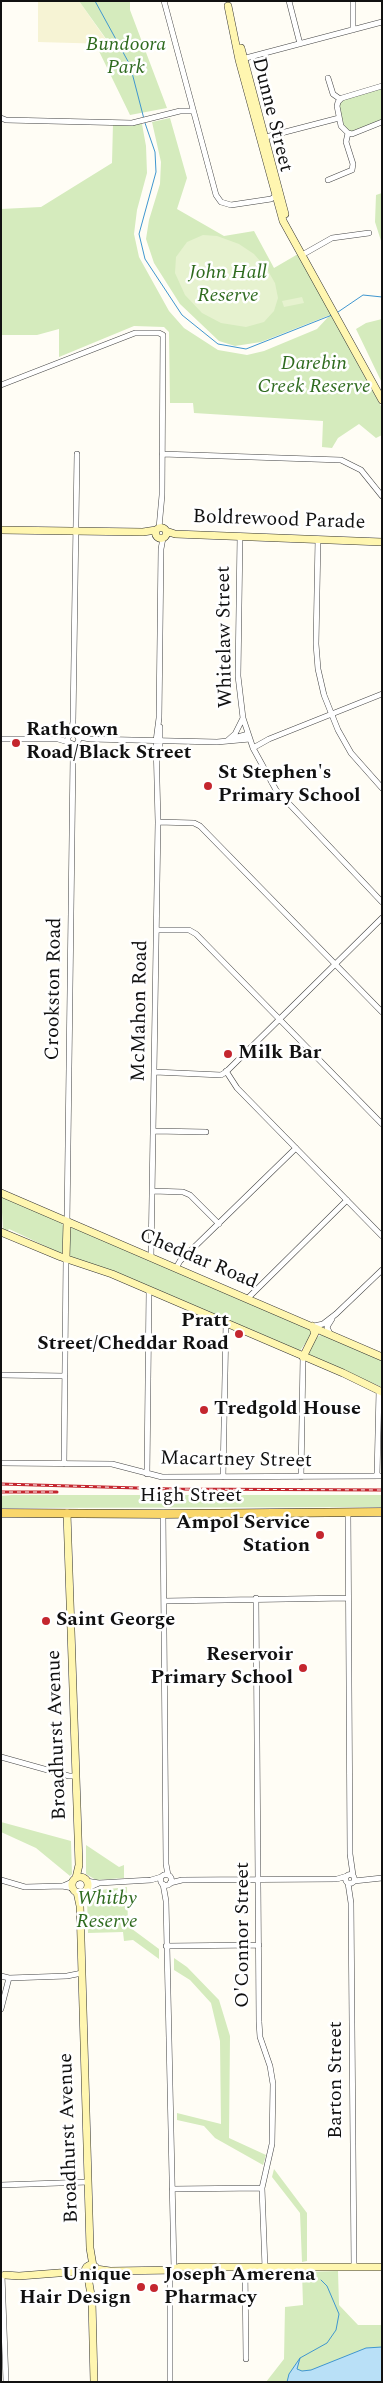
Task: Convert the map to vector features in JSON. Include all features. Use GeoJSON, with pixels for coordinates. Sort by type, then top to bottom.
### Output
{"type":"FeatureCollection","features":[{"type":"Feature","properties":{"kind":"main road","name":"High Street"},"geometry":{"type":"LineString","coordinates":[[1,1512],[163,1514],[382,1512]]}},
{"type":"Feature","properties":{"kind":"street"},"geometry":{"type":"LineString","coordinates":[[164,1],[216,195],[221,202],[231,205],[275,197],[279,190]]}},
{"type":"Feature","properties":{"kind":"street"},"geometry":{"type":"LineString","coordinates":[[289,1],[300,44]]}},
{"type":"Feature","properties":{"kind":"street"},"geometry":{"type":"LineString","coordinates":[[353,1],[353,30]]}},
{"type":"Feature","properties":{"kind":"street","name":"Dunne Street"},"geometry":{"type":"LineString","coordinates":[[228,4],[289,229]]}},
{"type":"Feature","properties":{"kind":"street"},"geometry":{"type":"LineString","coordinates":[[242,59],[382,22]]}},
{"type":"Feature","properties":{"kind":"street"},"geometry":{"type":"LineString","coordinates":[[328,78],[333,94],[340,99]]}},
{"type":"Feature","properties":{"kind":"street"},"geometry":{"type":"LineString","coordinates":[[382,86],[340,99],[337,106],[341,126],[348,133],[352,134],[382,122]]}},
{"type":"Feature","properties":{"kind":"street"},"geometry":{"type":"LineString","coordinates":[[180,111],[190,103]]}},
{"type":"Feature","properties":{"kind":"street"},"geometry":{"type":"LineString","coordinates":[[3,120],[135,122],[180,111],[193,111]]}},
{"type":"Feature","properties":{"kind":"street"},"geometry":{"type":"LineString","coordinates":[[263,138],[339,118]]}},
{"type":"Feature","properties":{"kind":"street"},"geometry":{"type":"LineString","coordinates":[[328,180],[352,170],[354,164],[346,142],[348,133]]}},
{"type":"Feature","properties":{"kind":"street","name":"Dunne Street"},"geometry":{"type":"LineString","coordinates":[[263,138],[275,197],[283,221],[382,400]]}},
{"type":"Feature","properties":{"kind":"street"},"geometry":{"type":"LineString","coordinates":[[302,255],[332,238],[369,234]]}},
{"type":"Feature","properties":{"kind":"street","name":"McMahon Road"},"geometry":{"type":"LineString","coordinates":[[1,385],[135,333],[159,332],[164,339],[151,1257]]}},
{"type":"Feature","properties":{"kind":"street","name":"Crookston Road"},"geometry":{"type":"LineString","coordinates":[[67,1222],[77,454]]}},
{"type":"Feature","properties":{"kind":"street"},"geometry":{"type":"LineString","coordinates":[[162,454],[341,460],[361,470],[382,496]]}},
{"type":"Feature","properties":{"kind":"street","name":"Boldrewood Parade"},"geometry":{"type":"LineString","coordinates":[[1,530],[143,532],[382,542]]}},
{"type":"Feature","properties":{"kind":"street","name":"Whitelaw Street"},"geometry":{"type":"LineString","coordinates":[[240,536],[238,676],[243,718],[250,741],[276,790],[381,900]]}},
{"type":"Feature","properties":{"kind":"street"},"geometry":{"type":"LineString","coordinates":[[318,539],[318,669],[331,714],[351,753],[382,788]]}},
{"type":"Feature","properties":{"kind":"street"},"geometry":{"type":"LineString","coordinates":[[1,739],[250,741],[269,739],[382,694]]}},
{"type":"Feature","properties":{"kind":"street"},"geometry":{"type":"LineString","coordinates":[[226,741],[235,734],[243,718]]}},
{"type":"Feature","properties":{"kind":"street"},"geometry":{"type":"LineString","coordinates":[[158,822],[200,826],[382,1012]]}},
{"type":"Feature","properties":{"kind":"street"},"geometry":{"type":"LineString","coordinates":[[155,1072],[211,1073],[225,1071],[280,1020],[380,921]]}},
{"type":"Feature","properties":{"kind":"street"},"geometry":{"type":"LineString","coordinates":[[157,930],[189,930],[196,934],[382,1124]]}},
{"type":"Feature","properties":{"kind":"street"},"geometry":{"type":"LineString","coordinates":[[225,1071],[237,1088],[382,1236]]}},
{"type":"Feature","properties":{"kind":"street"},"geometry":{"type":"LineString","coordinates":[[154,1131],[206,1132]]}},
{"type":"Feature","properties":{"kind":"street"},"geometry":{"type":"LineString","coordinates":[[176,1268],[180,1261],[296,1148]]}},
{"type":"Feature","properties":{"kind":"street"},"geometry":{"type":"LineString","coordinates":[[153,1191],[183,1192],[190,1195],[219,1224]]}},
{"type":"Feature","properties":{"kind":"street","name":"Cheddar Road"},"geometry":{"type":"LineString","coordinates":[[1,1193],[382,1357]]}},
{"type":"Feature","properties":{"kind":"street"},"geometry":{"type":"LineString","coordinates":[[248,1298],[347,1200]]}},
{"type":"Feature","properties":{"kind":"street"},"geometry":{"type":"LineString","coordinates":[[64,1464],[67,1222]]}},
{"type":"Feature","properties":{"kind":"street"},"geometry":{"type":"LineString","coordinates":[[1,1232],[66,1259],[112,1274],[380,1391],[380,1476]]}},
{"type":"Feature","properties":{"kind":"street"},"geometry":{"type":"LineString","coordinates":[[301,1477],[303,1357],[315,1333],[312,1326],[322,1324],[336,1314],[382,1270]]}},
{"type":"Feature","properties":{"kind":"street"},"geometry":{"type":"LineString","coordinates":[[147,1474],[149,1290]]}},
{"type":"Feature","properties":{"kind":"street"},"geometry":{"type":"LineString","coordinates":[[330,1334],[327,1326],[336,1314]]}},
{"type":"Feature","properties":{"kind":"street"},"geometry":{"type":"LineString","coordinates":[[223,1477],[226,1323]]}},
{"type":"Feature","properties":{"kind":"street"},"geometry":{"type":"LineString","coordinates":[[1,1375],[65,1376]]}},
{"type":"Feature","properties":{"kind":"street","name":"Macartney Street"},"geometry":{"type":"LineString","coordinates":[[1,1463],[112,1464],[162,1477],[380,1476]]}},
{"type":"Feature","properties":{"kind":"street"},"geometry":{"type":"LineString","coordinates":[[348,1512],[350,1879]]}},
{"type":"Feature","properties":{"kind":"street","name":"Broadhurst Avenue"},"geometry":{"type":"LineString","coordinates":[[67,1513],[94,2382]]}},
{"type":"Feature","properties":{"kind":"street"},"geometry":{"type":"LineString","coordinates":[[163,1514],[166,1946],[172,2189],[170,2382]]}},
{"type":"Feature","properties":{"kind":"street","name":"O'Connor Street"},"geometry":{"type":"LineString","coordinates":[[256,1598],[260,2037],[270,2066],[273,2084],[272,2144],[262,2188],[265,2268]]}},
{"type":"Feature","properties":{"kind":"street"},"geometry":{"type":"LineString","coordinates":[[164,1601],[348,1598]]}},
{"type":"Feature","properties":{"kind":"street"},"geometry":{"type":"LineString","coordinates":[[1,1758],[69,1776],[76,1776]]}},
{"type":"Feature","properties":{"kind":"street"},"geometry":{"type":"LineString","coordinates":[[1,1880],[30,1888],[151,1880],[382,1878]]}},
{"type":"Feature","properties":{"kind":"street","name":"Barton Street"},"geometry":{"type":"LineString","coordinates":[[350,1879],[354,2267]]}},
{"type":"Feature","properties":{"kind":"street"},"geometry":{"type":"LineString","coordinates":[[166,1946],[258,1945]]}},
{"type":"Feature","properties":{"kind":"street"},"geometry":{"type":"LineString","coordinates":[[1,1976],[9,1978],[82,1976]]}},
{"type":"Feature","properties":{"kind":"street"},"geometry":{"type":"LineString","coordinates":[[1,2010],[9,1978]]}},
{"type":"Feature","properties":{"kind":"street"},"geometry":{"type":"LineString","coordinates":[[1,2185],[88,2182]]}},
{"type":"Feature","properties":{"kind":"street"},"geometry":{"type":"LineString","coordinates":[[172,2189],[262,2188]]}},
{"type":"Feature","properties":{"kind":"street"},"geometry":{"type":"LineString","coordinates":[[6,2382],[3,2275],[20,2272],[35,2274],[172,2269],[180,2267],[192,2269],[382,2267]]}},
{"type":"Feature","properties":{"kind":"street"},"geometry":{"type":"LineString","coordinates":[[245,2268],[246,2358]]}},
{"type":"Feature","properties":{"kind":"shaded area"},"geometry":{"type":"Polygon","coordinates":[[[38,1],[79,1],[109,44],[38,42],[38,1]]]}},
{"type":"Feature","properties":{"kind":"green space","name":"Bundoora Park"},"geometry":{"type":"Polygon","coordinates":[[[79,1],[130,1],[130,10],[167,108],[130,115],[96,45],[109,43],[79,1]]]}},
{"type":"Feature","properties":{"kind":"green space"},"geometry":{"type":"Polygon","coordinates":[[[382,88],[382,121],[352,132],[346,131],[339,110],[339,103],[343,99],[382,88]]]}},
{"type":"Feature","properties":{"kind":"green space"},"geometry":{"type":"Polygon","coordinates":[[[170,118],[187,178],[177,209],[224,236],[254,231],[274,268],[298,254],[382,408],[382,435],[376,438],[359,424],[338,438],[332,448],[322,447],[323,421],[194,413],[193,403],[170,403],[169,332],[164,327],[134,326],[59,357],[59,329],[37,335],[1,335],[1,209],[41,207],[112,163],[113,123],[142,124],[146,146],[147,173],[137,210],[134,234],[139,257],[169,311],[184,328],[218,350],[247,355],[264,351],[317,329],[330,315],[261,342],[235,346],[219,341],[180,304],[154,263],[146,239],[149,220],[160,184],[161,162],[152,122],[170,118]]]}},
{"type":"Feature","properties":{"kind":"green space"},"geometry":{"type":"Polygon","coordinates":[[[382,193],[382,244],[375,222],[376,195],[382,193]]]}},
{"type":"Feature","properties":{"kind":"green space","name":"John Hall Reserve"},"geometry":{"type":"Polygon","coordinates":[[[203,235],[217,236],[239,244],[254,254],[267,269],[275,283],[278,298],[274,311],[264,322],[246,327],[221,323],[202,313],[185,295],[175,273],[176,257],[187,242],[203,235]]]}},
{"type":"Feature","properties":{"kind":"green space"},"geometry":{"type":"Polygon","coordinates":[[[302,297],[304,303],[284,307],[282,301],[302,297]]]}},
{"type":"Feature","properties":{"kind":"green space"},"geometry":{"type":"Polygon","coordinates":[[[382,319],[382,383],[356,329],[366,323],[382,319]]]}},
{"type":"Feature","properties":{"kind":"green space"},"geometry":{"type":"Polygon","coordinates":[[[1,1195],[62,1222],[64,1231],[62,1254],[9,1229],[7,1231],[3,1229],[1,1195]]]}},
{"type":"Feature","properties":{"kind":"green space"},"geometry":{"type":"Polygon","coordinates":[[[72,1227],[313,1329],[310,1337],[299,1352],[72,1258],[69,1255],[70,1230],[72,1227]]]}},
{"type":"Feature","properties":{"kind":"green space"},"geometry":{"type":"Polygon","coordinates":[[[322,1334],[382,1359],[382,1387],[308,1356],[307,1354],[316,1338],[322,1334]]]}},
{"type":"Feature","properties":{"kind":"green space"},"geometry":{"type":"Polygon","coordinates":[[[382,1495],[382,1507],[1,1508],[1,1496],[382,1495]]]}},
{"type":"Feature","properties":{"kind":"green space"},"geometry":{"type":"Polygon","coordinates":[[[1,1822],[71,1841],[72,1874],[70,1876],[36,1848],[1,1832],[1,1822]]]}},
{"type":"Feature","properties":{"kind":"green space"},"geometry":{"type":"Polygon","coordinates":[[[86,1845],[119,1867],[124,1865],[124,1878],[96,1880],[86,1874],[86,1845]]]}},
{"type":"Feature","properties":{"kind":"green space","name":"Whitby Reserve"},"geometry":{"type":"Polygon","coordinates":[[[127,1887],[128,1926],[159,1949],[159,1959],[133,1940],[124,1941],[123,1932],[88,1933],[87,1897],[92,1891],[127,1887]]]}},
{"type":"Feature","properties":{"kind":"green space"},"geometry":{"type":"Polygon","coordinates":[[[174,1958],[187,1967],[219,2000],[230,2036],[229,2138],[266,2155],[263,2165],[215,2138],[204,2126],[177,2120],[177,2113],[221,2124],[220,2041],[211,2003],[190,1980],[174,1970],[174,1958]]]}},
{"type":"Feature","properties":{"kind":"green space"},"geometry":{"type":"Polygon","coordinates":[[[274,2169],[307,2213],[307,2261],[302,2262],[300,2213],[272,2177],[274,2169]]]}},
{"type":"Feature","properties":{"kind":"green space"},"geometry":{"type":"Polygon","coordinates":[[[338,2271],[339,2305],[358,2325],[382,2325],[382,2382],[266,2382],[284,2359],[285,2307],[303,2305],[302,2272],[338,2271]]]}},
{"type":"Feature","properties":{"kind":"water"},"geometry":{"type":"Polygon","coordinates":[[[382,2347],[382,2382],[287,2382],[289,2374],[300,2358],[297,2369],[302,2371],[311,2370],[366,2348],[382,2347]]]}},
{"type":"Feature","properties":{"kind":"waterway"},"geometry":{"type":"LineString","coordinates":[[95,1],[130,65],[144,119]]}},
{"type":"Feature","properties":{"kind":"waterway"},"geometry":{"type":"LineString","coordinates":[[145,123],[155,152],[156,172],[139,234],[145,259],[182,315],[218,344],[246,349],[332,315]]}},
{"type":"Feature","properties":{"kind":"waterway"},"geometry":{"type":"LineString","coordinates":[[338,312],[363,295],[382,297]]}},
{"type":"Feature","properties":{"kind":"waterway"},"geometry":{"type":"LineString","coordinates":[[300,2358],[327,2343],[336,2330],[339,2314],[327,2286],[321,2280]]}},
{"type":"Feature","properties":{"kind":"railway"},"geometry":{"type":"LineString","coordinates":[[1,1484],[172,1489],[382,1490]]}},
{"type":"Feature","properties":{"kind":"railway"},"geometry":{"type":"LineString","coordinates":[[1,1492],[57,1492]]}},
{"type":"Feature","properties":{"kind":"place","name":"Rathcown Road/Black Street"},"geometry":{"type":"Point","coordinates":[16,743]}},
{"type":"Feature","properties":{"kind":"place","name":"St Stephen's Primary School"},"geometry":{"type":"Point","coordinates":[208,786]}},
{"type":"Feature","properties":{"kind":"place","name":"Milk Bar"},"geometry":{"type":"Point","coordinates":[228,1054]}},
{"type":"Feature","properties":{"kind":"place","name":"Pratt Street/Cheddar Road"},"geometry":{"type":"Point","coordinates":[239,1334]}},
{"type":"Feature","properties":{"kind":"place","name":"Tredgold House"},"geometry":{"type":"Point","coordinates":[204,1410]}},
{"type":"Feature","properties":{"kind":"place","name":"Ampol Service Station"},"geometry":{"type":"Point","coordinates":[320,1535]}},
{"type":"Feature","properties":{"kind":"place","name":"Saint George"},"geometry":{"type":"Point","coordinates":[46,1621]}},
{"type":"Feature","properties":{"kind":"place","name":"Reservoir Primary School"},"geometry":{"type":"Point","coordinates":[303,1668]}},
{"type":"Feature","properties":{"kind":"place","name":"Unique Hair Design"},"geometry":{"type":"Point","coordinates":[141,2287]}},
{"type":"Feature","properties":{"kind":"place","name":"Joseph Amerena Pharmacy"},"geometry":{"type":"Point","coordinates":[154,2288]}},
{"type":"Feature","properties":{"kind":"park label","name":"Darebin Creek Reserve"},"geometry":{"type":"Point","coordinates":[314,376]}}]}
